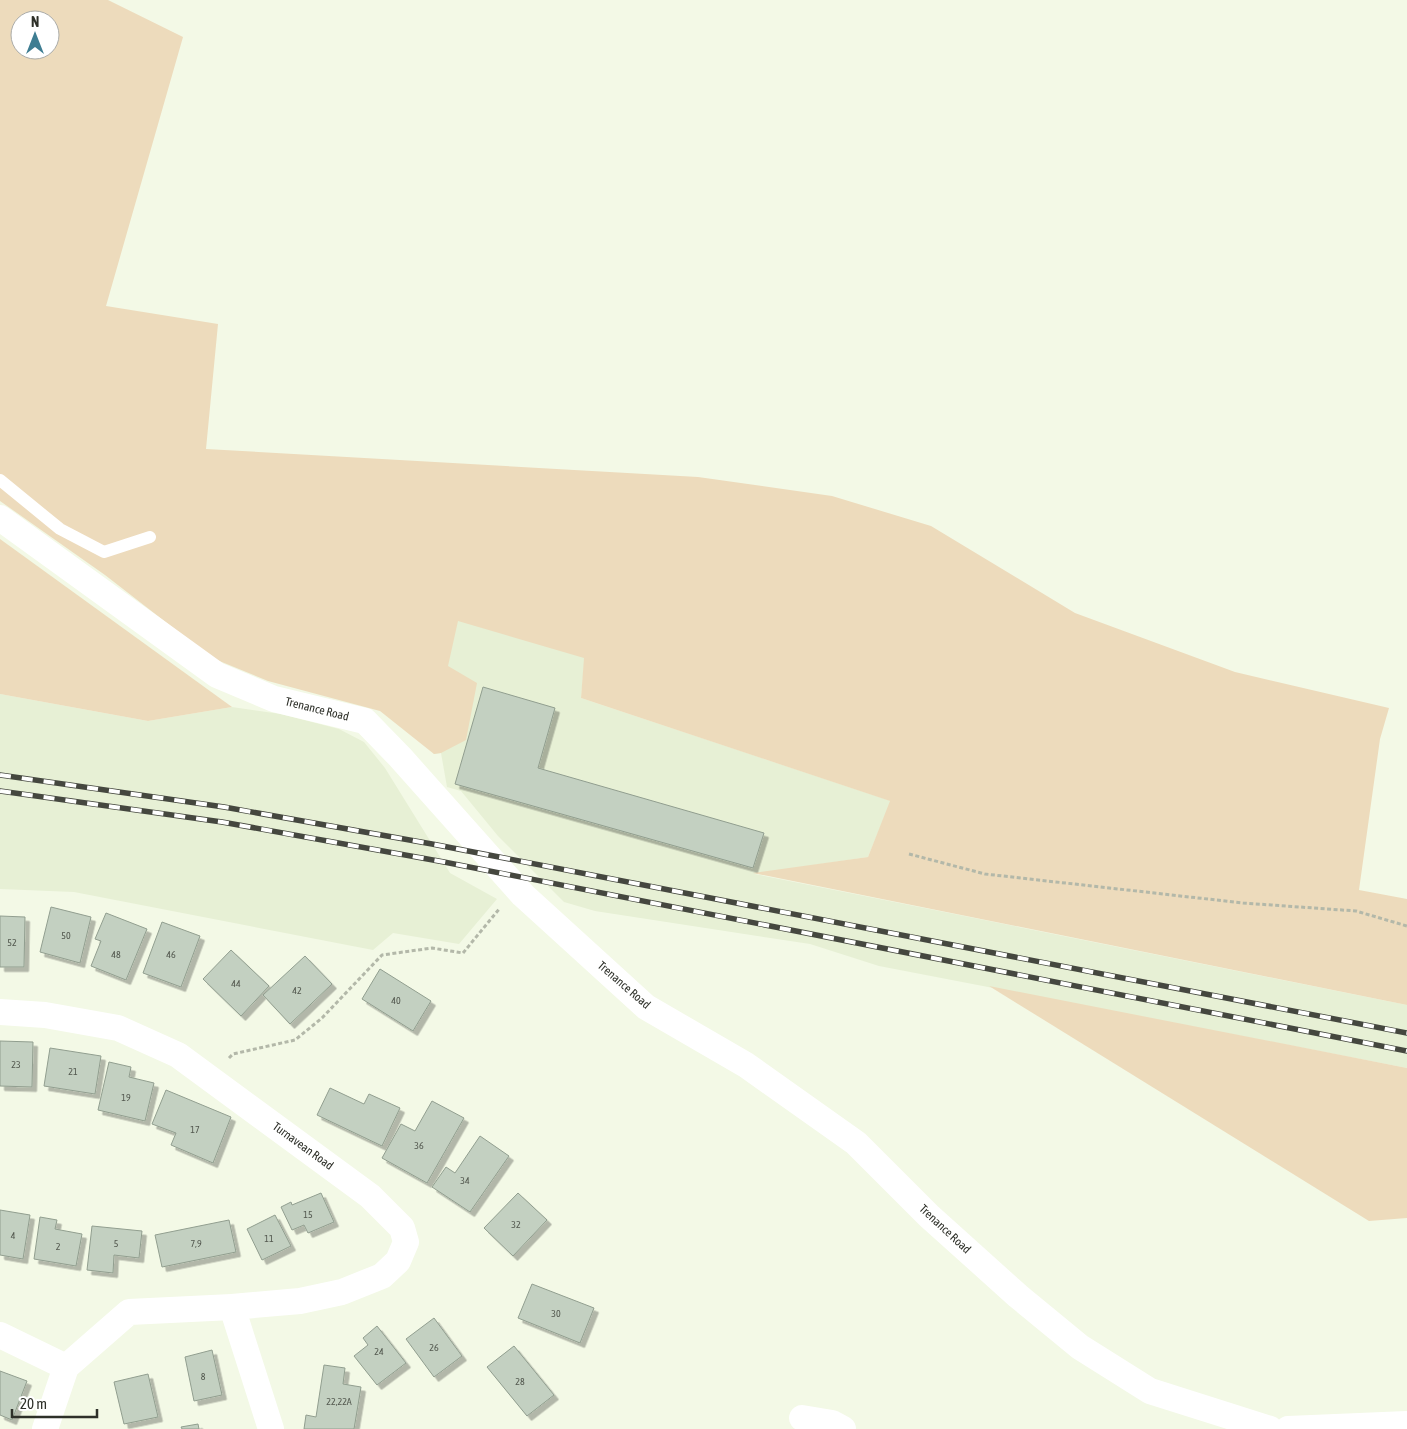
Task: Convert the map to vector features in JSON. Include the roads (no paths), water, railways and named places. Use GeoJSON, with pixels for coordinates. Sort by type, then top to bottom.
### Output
{"type":"FeatureCollection","features":[{"type":"Feature","properties":{"kind":"street","name":"Trenance Road"},"geometry":{"type":"LineString","coordinates":[[0,518],[217,676],[274,698],[365,721],[400,757],[516,887],[646,1007],[746,1065],[856,1143],[929,1216],[1018,1296],[1080,1347],[1150,1391],[1270,1429]]}},
{"type":"Feature","properties":{"kind":"street","name":"Turnavean Road"},"geometry":{"type":"LineString","coordinates":[[0,1012],[45,1015],[118,1028],[178,1055],[370,1196],[402,1228],[406,1242],[398,1261],[382,1276],[342,1292],[300,1300],[232,1307],[128,1312],[66,1367],[45,1429]]}},
{"type":"Feature","properties":{"kind":"street"},"geometry":{"type":"LineString","coordinates":[[232,1307],[271,1429]]}},
{"type":"Feature","properties":{"kind":"street"},"geometry":{"type":"LineString","coordinates":[[0,1335],[66,1367]]}},
{"type":"Feature","properties":{"kind":"street"},"geometry":{"type":"LineString","coordinates":[[802,1418],[832,1423],[843,1429]]}},
{"type":"Feature","properties":{"kind":"street"},"geometry":{"type":"LineString","coordinates":[[1288,1429],[1407,1424]]}},
{"type":"Feature","properties":{"kind":"lane"},"geometry":{"type":"LineString","coordinates":[[0,480],[60,529],[104,552],[150,537]]}},
{"type":"Feature","properties":{"kind":"railway"},"geometry":{"type":"LineString","coordinates":[[0,775],[224,807],[432,844],[1407,1033]]}},
{"type":"Feature","properties":{"kind":"railway"},"geometry":{"type":"LineString","coordinates":[[0,791],[222,822],[444,862],[1407,1051]]}}]}
